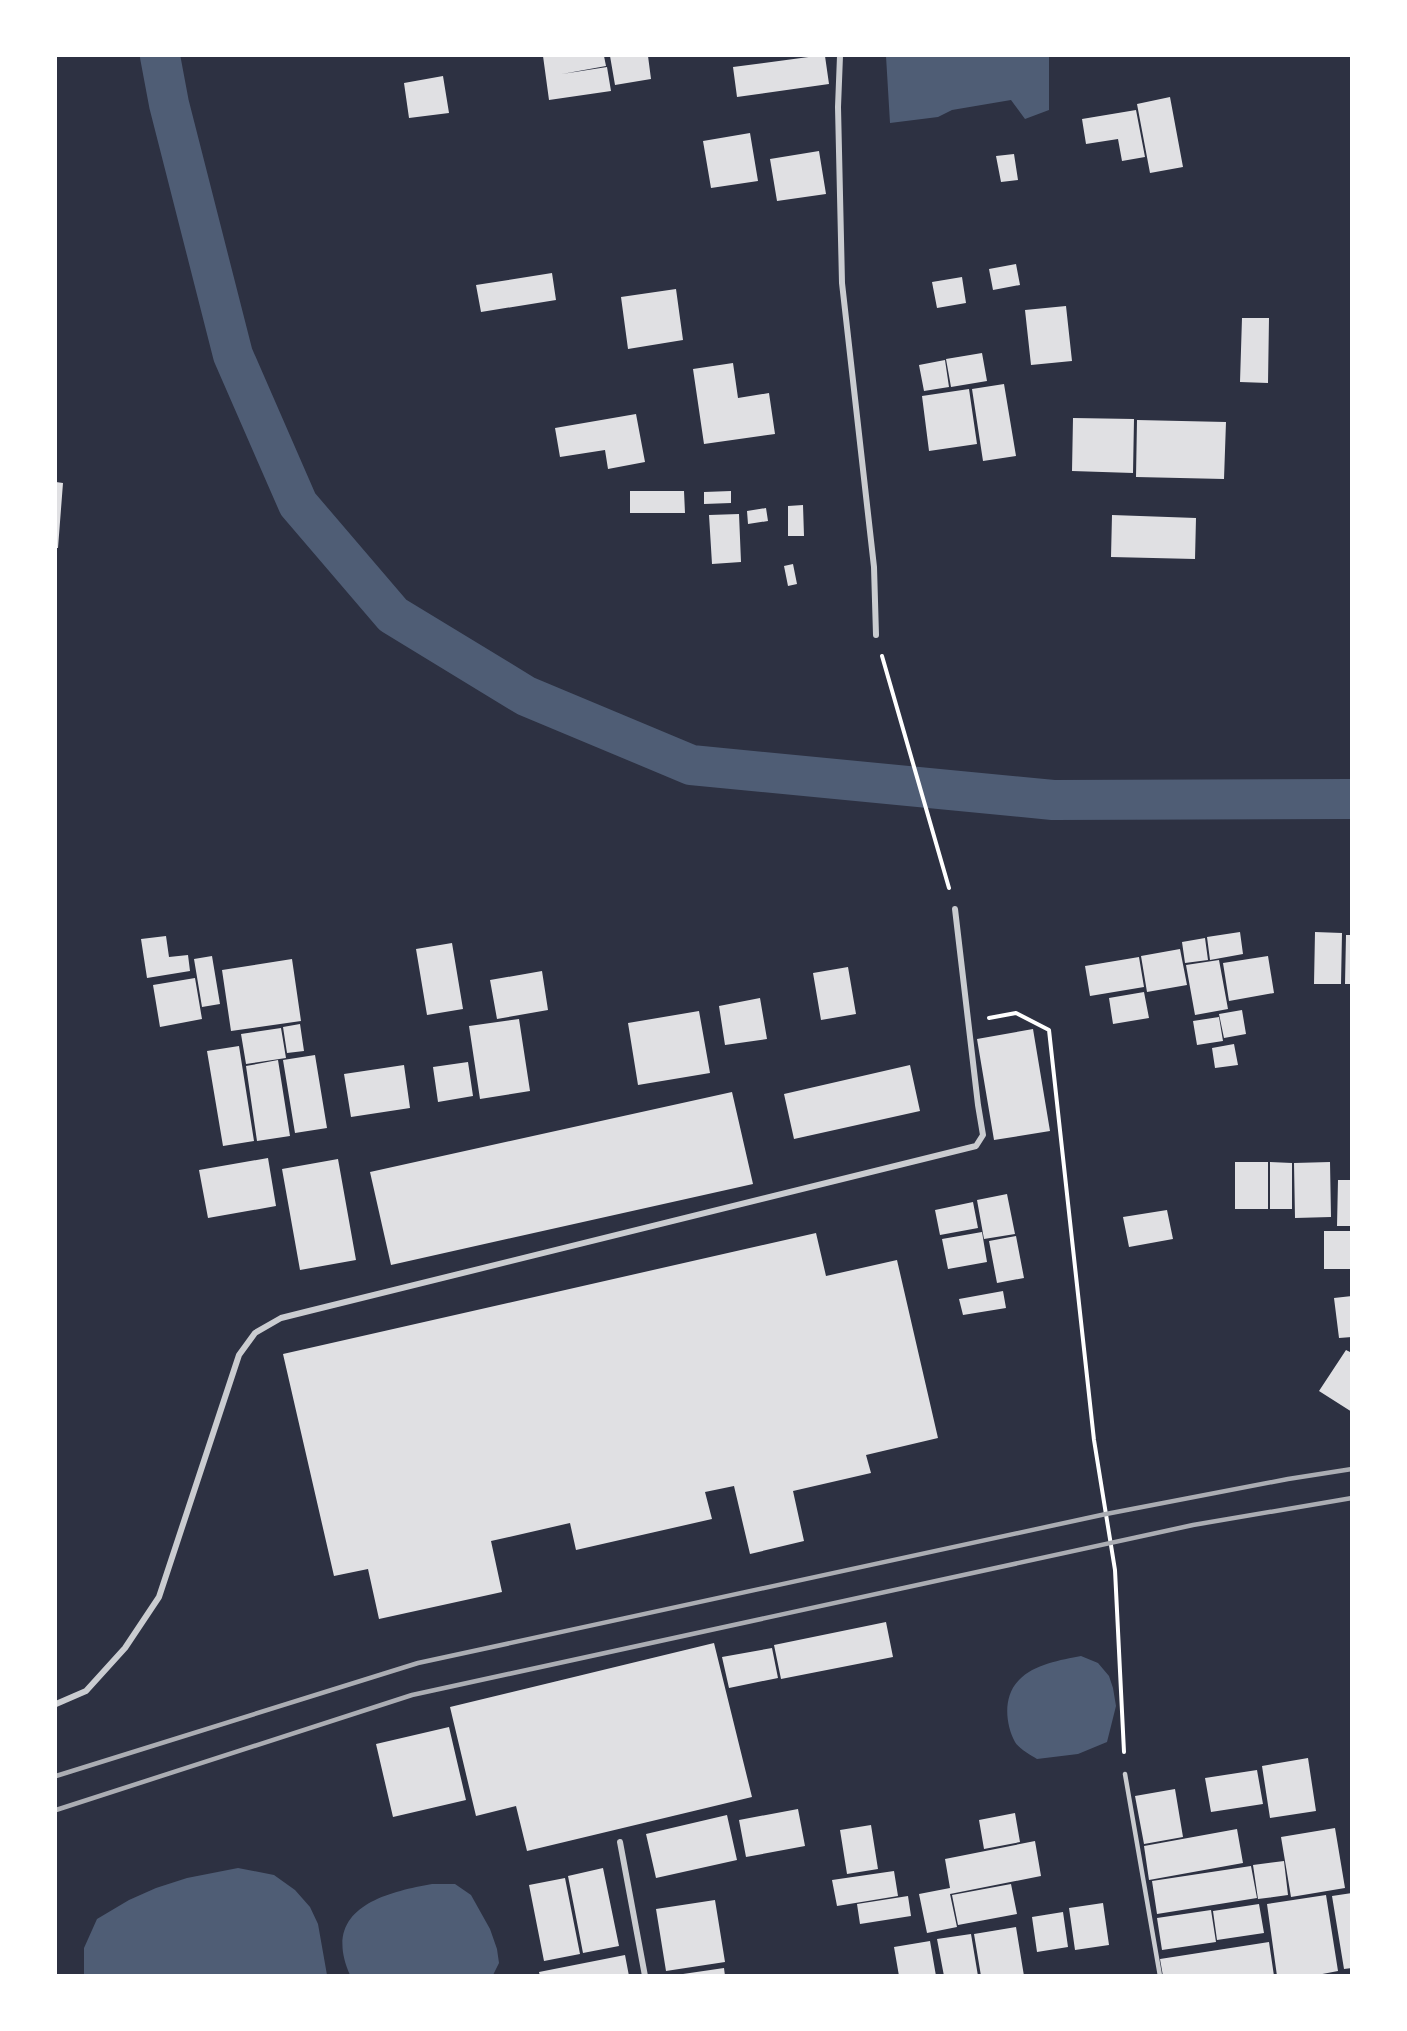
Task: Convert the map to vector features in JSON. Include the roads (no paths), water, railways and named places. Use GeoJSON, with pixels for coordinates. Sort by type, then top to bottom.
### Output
{"type":"FeatureCollection","features":[{"type":"Feature","properties":{"kind":"street"},"geometry":{"type":"LineString","coordinates":[[840,56],[838,107],[842,283],[874,567],[876,635]]}},
{"type":"Feature","properties":{"kind":"street"},"geometry":{"type":"LineString","coordinates":[[56,1704],[86,1691],[124,1648],[159,1597],[239,1355],[255,1333],[281,1318],[976,1146],[983,1135],[955,909]]}},
{"type":"Feature","properties":{"kind":"street"},"geometry":{"type":"LineString","coordinates":[[620,1842],[645,1976]]}},
{"type":"Feature","properties":{"kind":"lane"},"geometry":{"type":"LineString","coordinates":[[1125,1774],[1160,1976]]}},
{"type":"Feature","properties":{"kind":"water"},"geometry":{"type":"Polygon","coordinates":[[[886,56],[1049,56],[1049,110],[1025,119],[1011,100],[952,110],[938,117],[890,123],[886,56]]]}},
{"type":"Feature","properties":{"kind":"water"},"geometry":{"type":"Polygon","coordinates":[[[1081,1656],[1098,1663],[1109,1676],[1113,1688],[1116,1706],[1107,1742],[1078,1754],[1037,1759],[1019,1747],[1012,1735],[1007,1710],[1010,1694],[1019,1680],[1032,1670],[1081,1656]]]}},
{"type":"Feature","properties":{"kind":"water"},"geometry":{"type":"Polygon","coordinates":[[[238,1868],[274,1875],[295,1890],[310,1907],[318,1924],[327,1975],[84,1975],[84,1948],[97,1919],[129,1900],[156,1888],[187,1878],[238,1868]]]}},
{"type":"Feature","properties":{"kind":"water"},"geometry":{"type":"Polygon","coordinates":[[[432,1884],[455,1884],[471,1895],[490,1929],[497,1949],[499,1963],[493,1975],[350,1975],[343,1953],[343,1935],[350,1920],[361,1909],[376,1900],[432,1884]]]}},
{"type":"Feature","properties":{"kind":"waterway"},"geometry":{"type":"LineString","coordinates":[[160,56],[169,104],[233,355],[298,504],[393,615],[526,696],[691,765],[1053,800],[1352,799]]}},
{"type":"Feature","properties":{"kind":"railway"},"geometry":{"type":"LineString","coordinates":[[56,1776],[418,1663],[1106,1514],[1352,1469]]}},
{"type":"Feature","properties":{"kind":"railway"},"geometry":{"type":"LineString","coordinates":[[56,1810],[412,1695],[1193,1525],[1352,1498]]}}]}
